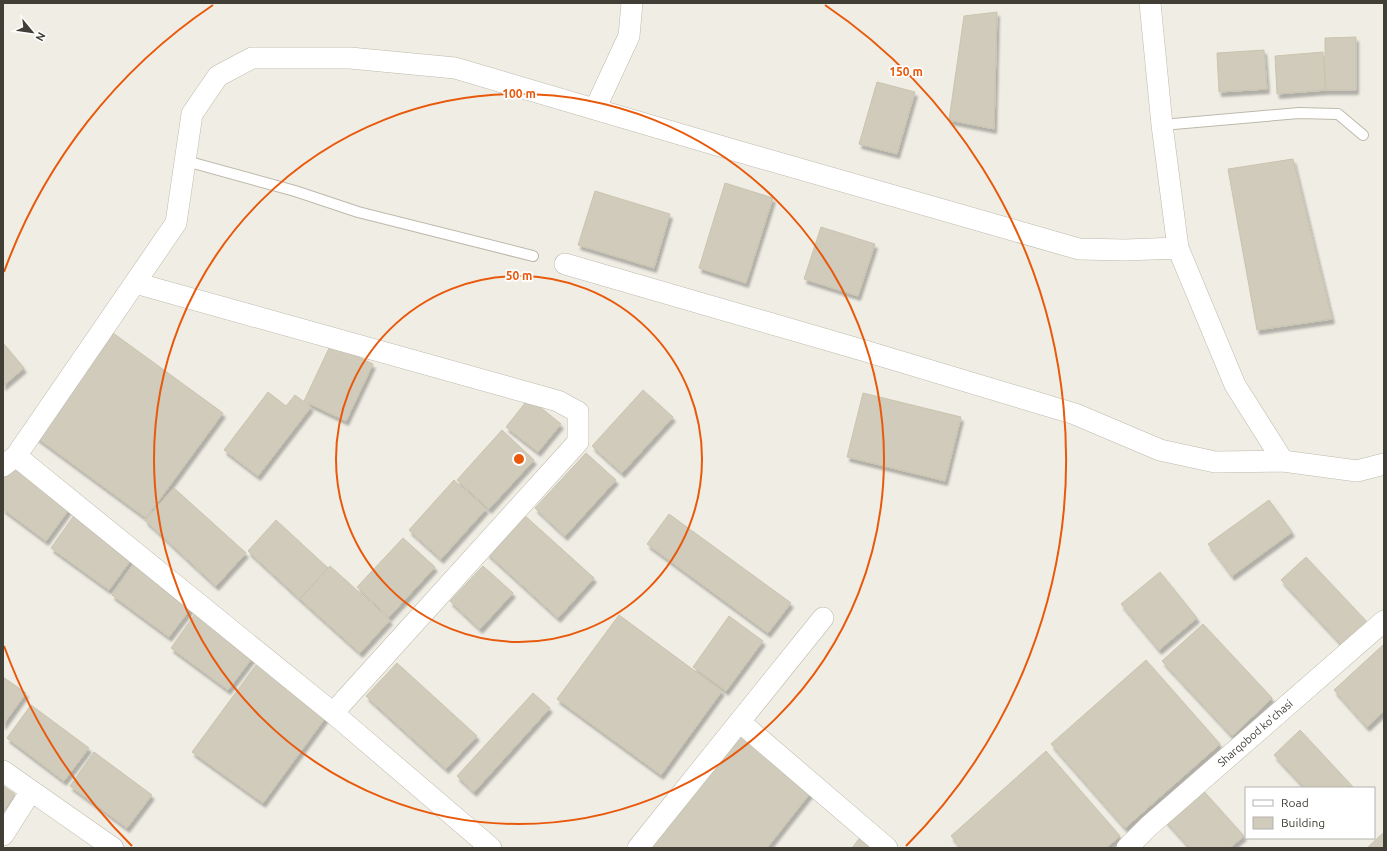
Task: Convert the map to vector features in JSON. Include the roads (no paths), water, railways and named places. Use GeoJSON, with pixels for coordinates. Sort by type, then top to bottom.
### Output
{"type":"FeatureCollection","features":[{"type":"Feature","properties":{"kind":"street"},"geometry":{"type":"LineString","coordinates":[[595,109],[629,36],[632,3]]}},
{"type":"Feature","properties":{"kind":"street"},"geometry":{"type":"LineString","coordinates":[[1150,3],[1162,125],[1178,248],[1235,385],[1283,461]]}},
{"type":"Feature","properties":{"kind":"street"},"geometry":{"type":"LineString","coordinates":[[491,848],[333,713],[9,461],[176,223],[192,114],[218,76],[252,58],[350,58],[455,68],[1080,249],[1125,250],[1178,248]]}},
{"type":"Feature","properties":{"kind":"street"},"geometry":{"type":"LineString","coordinates":[[565,264],[862,350],[1068,412],[1160,450],[1215,462],[1283,461],[1357,471],[1384,464]]}},
{"type":"Feature","properties":{"kind":"street"},"geometry":{"type":"LineString","coordinates":[[135,283],[558,401],[578,412],[578,442],[333,713]]}},
{"type":"Feature","properties":{"kind":"street"},"geometry":{"type":"LineString","coordinates":[[638,848],[823,618]]}},
{"type":"Feature","properties":{"kind":"street","name":"Sharqobod ko'chasi"},"geometry":{"type":"LineString","coordinates":[[1127,848],[1149,826],[1384,621]]}},
{"type":"Feature","properties":{"kind":"street"},"geometry":{"type":"LineString","coordinates":[[740,722],[887,848]]}},
{"type":"Feature","properties":{"kind":"street"},"geometry":{"type":"LineString","coordinates":[[3,771],[113,848]]}},
{"type":"Feature","properties":{"kind":"street"},"geometry":{"type":"LineString","coordinates":[[3,835],[31,790]]}},
{"type":"Feature","properties":{"kind":"lane"},"geometry":{"type":"LineString","coordinates":[[1162,125],[1299,113],[1338,114],[1363,135]]}},
{"type":"Feature","properties":{"kind":"lane"},"geometry":{"type":"LineString","coordinates":[[186,161],[295,191],[358,212],[533,256]]}}]}
